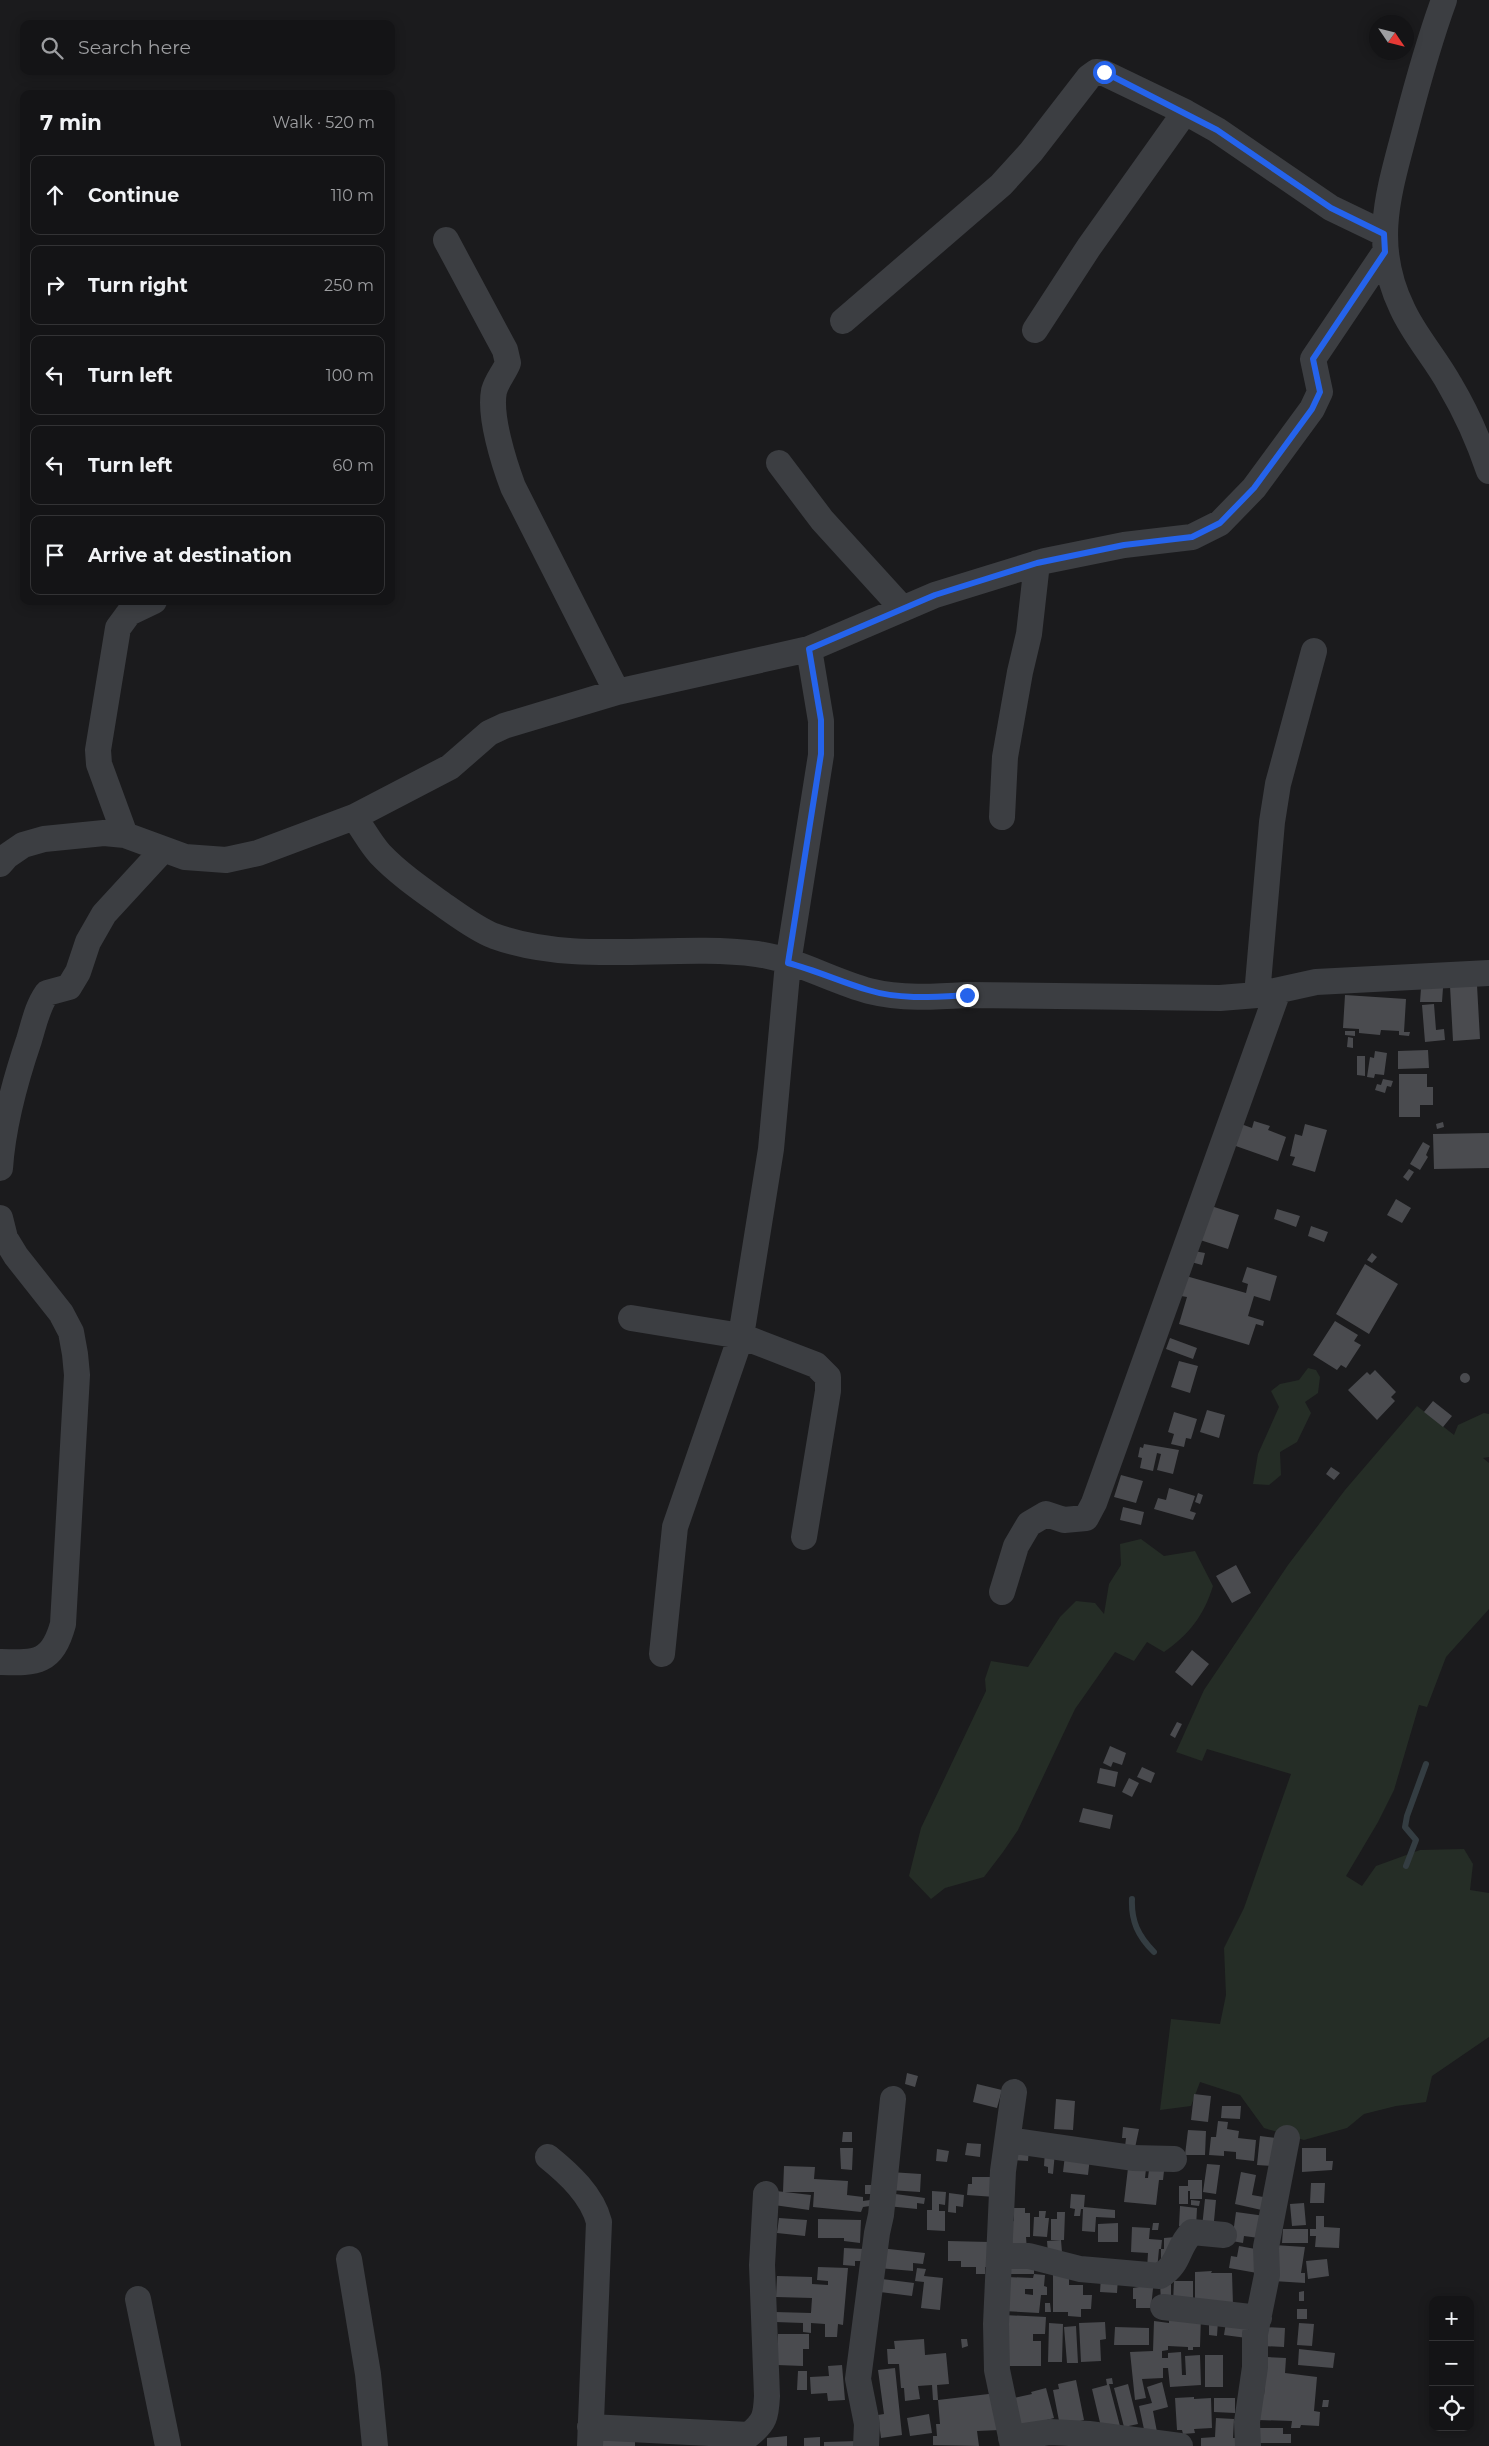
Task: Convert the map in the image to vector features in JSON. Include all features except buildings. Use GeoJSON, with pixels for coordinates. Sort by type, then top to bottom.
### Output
{"type":"FeatureCollection","features":[{"type":"Feature","properties":{"kind":"street"},"geometry":{"type":"LineString","coordinates":[[1444,0],[1427,47],[1386,204],[1385,243],[1387,266],[1402,308],[1450,385],[1482,448],[1489,471]]}},
{"type":"Feature","properties":{"kind":"street"},"geometry":{"type":"LineString","coordinates":[[843,321],[1001,185],[1031,152],[1088,77],[1096,72],[1104,72],[1217,130],[1385,243]]}},
{"type":"Feature","properties":{"kind":"street"},"geometry":{"type":"LineString","coordinates":[[1035,330],[1088,247],[1184,112]]}},
{"type":"Feature","properties":{"kind":"street"},"geometry":{"type":"LineString","coordinates":[[446,240],[505,350],[508,363],[497,381],[492,410],[505,464],[513,487],[617,692]]}},
{"type":"Feature","properties":{"kind":"street"},"geometry":{"type":"LineString","coordinates":[[0,864],[7,856],[23,845],[44,839],[104,833],[125,836],[162,851],[185,857],[226,860],[258,854],[354,817],[450,767],[489,733],[504,726],[617,692],[809,649],[935,595],[1037,563],[1124,545],[1192,537],[1220,523],[1254,488],[1312,409],[1320,392],[1313,359],[1385,243]]}},
{"type":"Feature","properties":{"kind":"street"},"geometry":{"type":"LineString","coordinates":[[779,462],[822,520],[902,609]]}},
{"type":"Feature","properties":{"kind":"street"},"geometry":{"type":"LineString","coordinates":[[1002,817],[1005,757],[1012,707],[1029,634],[1037,563]]}},
{"type":"Feature","properties":{"kind":"street"},"geometry":{"type":"LineString","coordinates":[[125,836],[100,764],[98,750],[118,628],[129,613],[146,605]]}},
{"type":"Feature","properties":{"kind":"street"},"geometry":{"type":"LineString","coordinates":[[662,1654],[676,1527],[741,1336],[772,1149],[788,963],[821,754],[821,720],[809,649]]}},
{"type":"Feature","properties":{"kind":"street"},"geometry":{"type":"LineString","coordinates":[[1002,1592],[1016,1546],[1029,1524],[1046,1514],[1064,1520],[1086,1518],[1094,1503],[1268,993],[1272,822],[1278,784],[1314,651]]}},
{"type":"Feature","properties":{"kind":"street"},"geometry":{"type":"LineString","coordinates":[[354,817],[380,854],[412,882],[492,936],[535,947],[575,951],[722,951],[759,954],[868,991],[892,996],[1188,999],[1268,993],[1316,982],[1489,973]]}},
{"type":"Feature","properties":{"kind":"street"},"geometry":{"type":"LineString","coordinates":[[0,1168],[2,1143],[17,1076],[40,1004],[47,993],[69,987],[75,979],[88,942],[104,914],[162,851]]}},
{"type":"Feature","properties":{"kind":"street"},"geometry":{"type":"LineString","coordinates":[[0,1218],[5,1238],[16,1256],[61,1312],[71,1332],[77,1375],[63,1624],[59,1641],[47,1654],[34,1663],[0,1662]]}},
{"type":"Feature","properties":{"kind":"street"},"geometry":{"type":"LineString","coordinates":[[631,1318],[741,1336],[816,1365],[828,1377],[828,1391],[804,1537]]}},
{"type":"Feature","properties":{"kind":"street"},"geometry":{"type":"LineString","coordinates":[[1014,2092],[1003,2171],[996,2324],[997,2370],[1012,2442],[1050,2432],[1089,2434],[1180,2446]]}},
{"type":"Feature","properties":{"kind":"street"},"geometry":{"type":"LineString","coordinates":[[866,2446],[867,2424],[858,2380],[881,2215],[893,2099]]}},
{"type":"Feature","properties":{"kind":"street"},"geometry":{"type":"LineString","coordinates":[[1248,2446],[1247,2422],[1255,2367],[1255,2334],[1267,2275],[1266,2247],[1286,2138]]}},
{"type":"Feature","properties":{"kind":"street"},"geometry":{"type":"LineString","coordinates":[[1008,2140],[1133,2158],[1174,2160]]}},
{"type":"Feature","properties":{"kind":"street"},"geometry":{"type":"LineString","coordinates":[[548,2157],[568,2174],[596,2207],[599,2222],[590,2437],[749,2434],[759,2426],[766,2416],[767,2396],[762,2265],[766,2194]]}},
{"type":"Feature","properties":{"kind":"street"},"geometry":{"type":"LineString","coordinates":[[1000,2256],[1029,2256],[1080,2269],[1160,2276],[1171,2269],[1177,2260],[1182,2241],[1192,2232],[1224,2235]]}},
{"type":"Feature","properties":{"kind":"street"},"geometry":{"type":"LineString","coordinates":[[349,2259],[361,2326],[375,2446]]}},
{"type":"Feature","properties":{"kind":"street"},"geometry":{"type":"LineString","coordinates":[[138,2299],[168,2446]]}},
{"type":"Feature","properties":{"kind":"street"},"geometry":{"type":"LineString","coordinates":[[1163,2307],[1259,2318]]}},
{"type":"Feature","properties":{"kind":"shaded area"},"geometry":{"type":"Polygon","coordinates":[[[1308,1368],[1316,1370],[1320,1377],[1318,1393],[1305,1402],[1311,1413],[1297,1442],[1280,1452],[1281,1475],[1269,1485],[1253,1484],[1258,1454],[1279,1407],[1271,1391],[1280,1384],[1299,1380],[1308,1368]]]}},
{"type":"Feature","properties":{"kind":"shaded area"},"geometry":{"type":"Polygon","coordinates":[[[1417,1406],[1454,1435],[1458,1425],[1484,1413],[1489,1414],[1489,1457],[1483,1458],[1489,1463],[1489,1609],[1446,1657],[1427,1707],[1419,1705],[1394,1790],[1378,1822],[1346,1876],[1362,1886],[1376,1866],[1420,1850],[1464,1849],[1473,1864],[1470,1890],[1489,1893],[1489,2037],[1432,2076],[1426,2102],[1396,2106],[1364,2114],[1347,2128],[1304,2140],[1264,2128],[1240,2095],[1200,2082],[1191,2106],[1160,2110],[1171,2019],[1220,2024],[1226,1995],[1224,1948],[1244,1908],[1291,1774],[1207,1749],[1202,1761],[1176,1752],[1204,1690],[1288,1565],[1345,1490],[1417,1406]]]}},
{"type":"Feature","properties":{"kind":"shaded area"},"geometry":{"type":"Polygon","coordinates":[[[1141,1539],[1164,1556],[1195,1551],[1213,1586],[1200,1615],[1181,1639],[1164,1652],[1147,1642],[1134,1661],[1115,1652],[1075,1709],[1018,1830],[1003,1852],[984,1877],[945,1888],[931,1899],[909,1876],[921,1828],[986,1691],[985,1679],[991,1661],[1028,1667],[1060,1617],[1076,1601],[1095,1603],[1104,1614],[1109,1584],[1121,1565],[1120,1544],[1141,1539]]]}},
{"type":"Feature","properties":{"kind":"waterway"},"geometry":{"type":"LineString","coordinates":[[1406,1866],[1416,1840],[1405,1827],[1407,1816],[1426,1764]]}},
{"type":"Feature","properties":{"kind":"waterway"},"geometry":{"type":"LineString","coordinates":[[1132,1899],[1134,1921],[1140,1934],[1154,1952]]}},
{"type":"Feature","properties":{"kind":"route"},"geometry":{"type":"LineString","coordinates":[[967,995],[892,996],[868,991],[788,963],[821,754],[821,720],[809,649],[935,595],[1037,563],[1124,545],[1192,537],[1220,523],[1254,488],[1312,409],[1320,392],[1320,381],[1313,359],[1385,252],[1384,234],[1331,208],[1242,149],[1217,130],[1104,72]]}}]}
